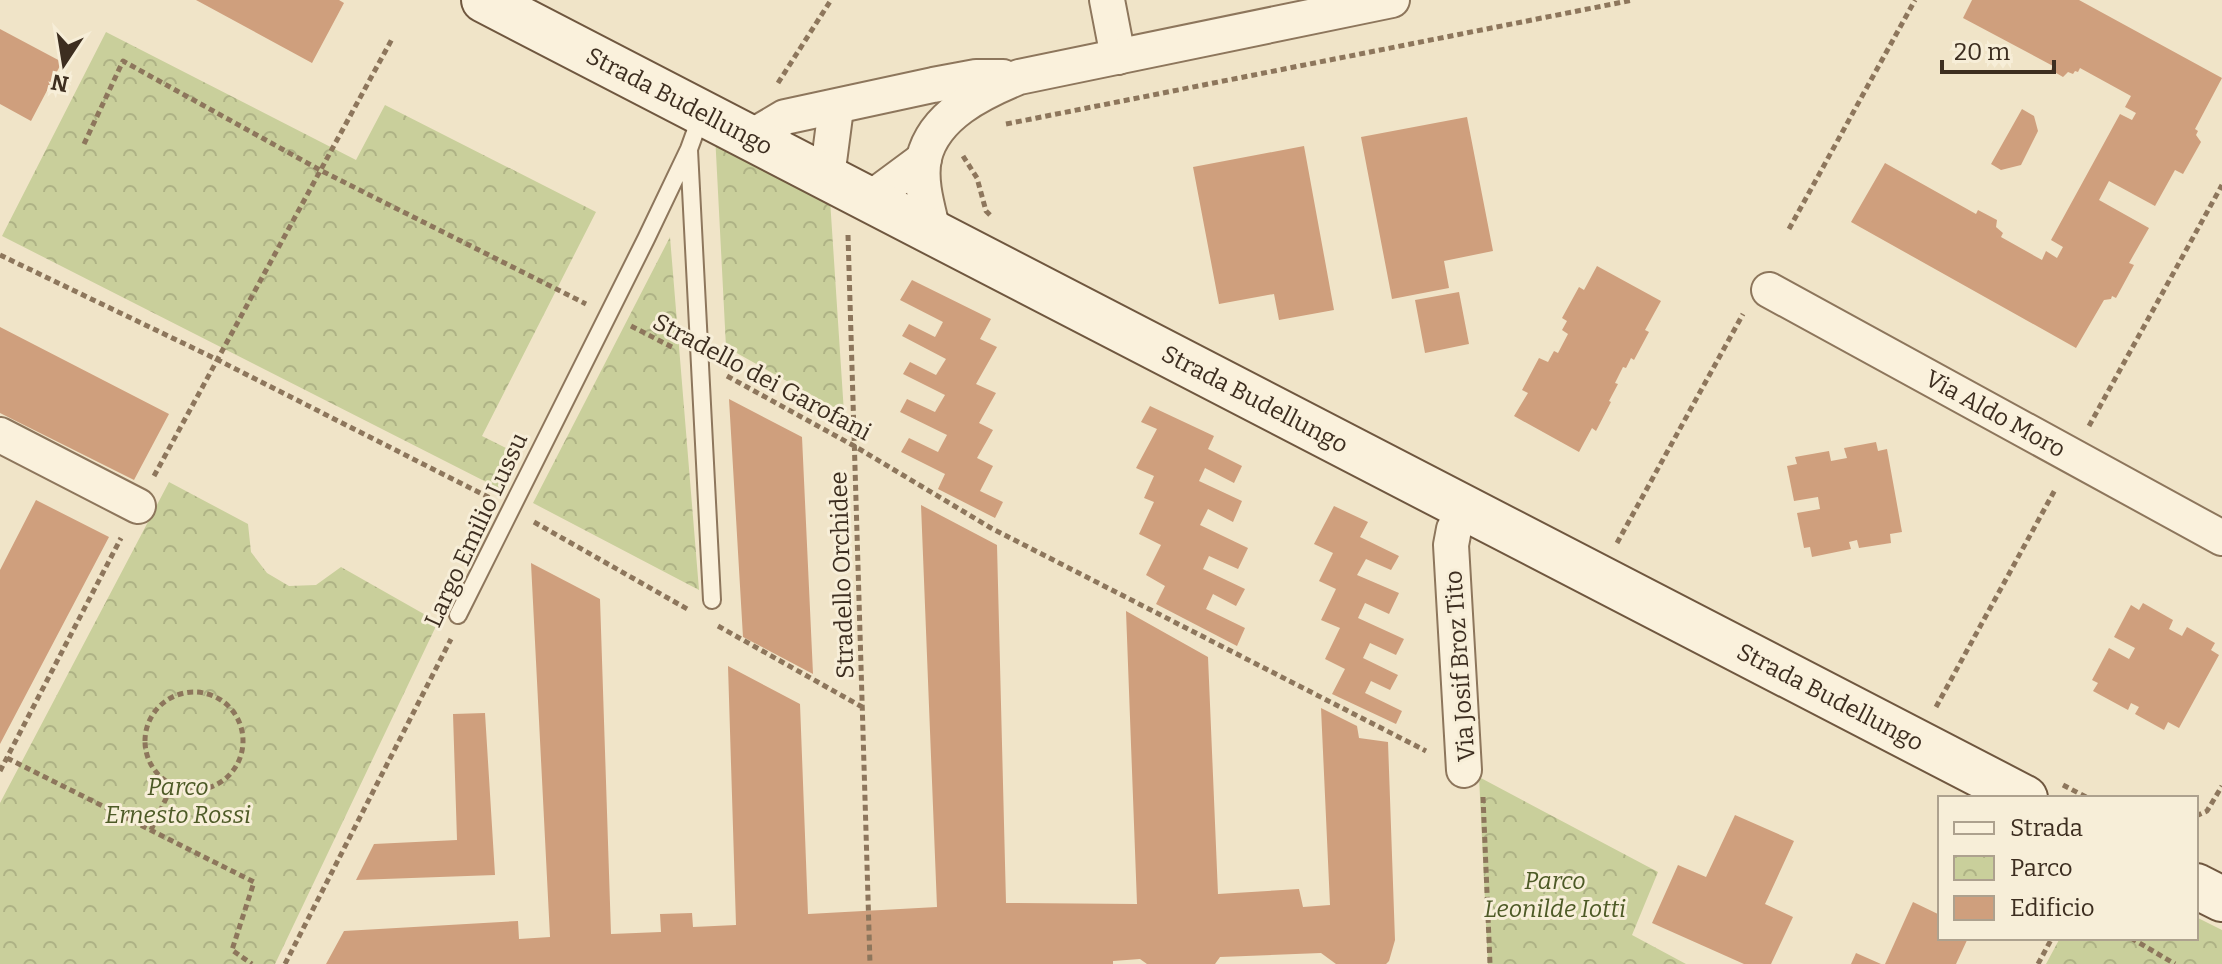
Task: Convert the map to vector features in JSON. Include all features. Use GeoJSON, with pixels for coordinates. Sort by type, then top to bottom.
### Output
{"type":"FeatureCollection","features":[{"type":"Feature","properties":{"kind":"street","name":"Strada Budellungo"},"geometry":{"type":"LineString","coordinates":[[484,0],[695,131],[751,137],[2021,796]]}},
{"type":"Feature","properties":{"kind":"street"},"geometry":{"type":"LineString","coordinates":[[1107,0],[1118,57]]}},
{"type":"Feature","properties":{"kind":"street"},"geometry":{"type":"LineString","coordinates":[[933,231],[923,186],[924,159],[933,137],[955,111],[991,88],[1019,77],[1392,0]]}},
{"type":"Feature","properties":{"kind":"street"},"geometry":{"type":"LineString","coordinates":[[751,137],[785,117],[836,108],[896,92],[976,77],[1019,77]]}},
{"type":"Feature","properties":{"kind":"street"},"geometry":{"type":"LineString","coordinates":[[836,108],[848,187],[924,159]]}},
{"type":"Feature","properties":{"kind":"street","name":"Via Aldo Moro"},"geometry":{"type":"LineString","coordinates":[[1769,290],[2222,538]]}},
{"type":"Feature","properties":{"kind":"street"},"geometry":{"type":"LineString","coordinates":[[0,435],[138,506]]}},
{"type":"Feature","properties":{"kind":"street","name":"Via Josif Broz Tito"},"geometry":{"type":"LineString","coordinates":[[1464,770],[1451,545],[1454,529],[1466,508]]}},
{"type":"Feature","properties":{"kind":"lane","name":"Largo Emilio Lussu"},"geometry":{"type":"LineString","coordinates":[[458,615],[695,131]]}},
{"type":"Feature","properties":{"kind":"lane"},"geometry":{"type":"LineString","coordinates":[[695,131],[700,361],[712,600]]}},
{"type":"Feature","properties":{"kind":"path"},"geometry":{"type":"LineString","coordinates":[[776,87],[831,0]]}},
{"type":"Feature","properties":{"kind":"path"},"geometry":{"type":"LineString","coordinates":[[998,126],[1633,0]]}},
{"type":"Feature","properties":{"kind":"path"},"geometry":{"type":"LineString","coordinates":[[1789,229],[1915,0]]}},
{"type":"Feature","properties":{"kind":"path"},"geometry":{"type":"LineString","coordinates":[[0,771],[216,359],[392,39]]}},
{"type":"Feature","properties":{"kind":"path","name":"Stradello dei Garofani"},"geometry":{"type":"LineString","coordinates":[[84,144],[123,61],[320,170],[700,361],[856,447],[991,528],[1464,770]]}},
{"type":"Feature","properties":{"kind":"path","name":"Stradello Orchidee"},"geometry":{"type":"LineString","coordinates":[[848,187],[870,964]]}},
{"type":"Feature","properties":{"kind":"path"},"geometry":{"type":"LineString","coordinates":[[0,255],[216,359],[509,508]]}},
{"type":"Feature","properties":{"kind":"path"},"geometry":{"type":"LineString","coordinates":[[1599,577],[1743,313]]}},
{"type":"Feature","properties":{"kind":"path","name":"Largo Emilio Lussu"},"geometry":{"type":"LineString","coordinates":[[285,964],[450,642],[458,615]]}},
{"type":"Feature","properties":{"kind":"path"},"geometry":{"type":"LineString","coordinates":[[195,692],[225,702],[237,715],[243,730],[244,746],[240,762],[219,785],[203,791],[172,786],[158,775],[147,754],[146,730],[152,715],[164,702],[178,694],[195,692]]}},
{"type":"Feature","properties":{"kind":"path"},"geometry":{"type":"LineString","coordinates":[[7,758],[254,882],[232,950],[252,964]]}},
{"type":"Feature","properties":{"kind":"path","name":"Via Josif Broz Tito"},"geometry":{"type":"LineString","coordinates":[[1464,770],[1483,787],[1490,964]]}},
{"type":"Feature","properties":{"kind":"path"},"geometry":{"type":"LineString","coordinates":[[151,830],[172,786]]}},
{"type":"Feature","properties":{"kind":"path"},"geometry":{"type":"LineString","coordinates":[[2198,815],[2207,811],[2222,786]]}},
{"type":"Feature","properties":{"kind":"path"},"geometry":{"type":"LineString","coordinates":[[2038,964],[2051,940]]}},
{"type":"Feature","properties":{"kind":"path"},"geometry":{"type":"LineString","coordinates":[[2134,940],[2175,964]]}},
{"type":"Feature","properties":{"kind":"green space"},"geometry":{"type":"Polygon","coordinates":[[[106,32],[356,160],[385,105],[596,212],[482,436],[520,455],[502,490],[2,236],[106,32]]]}},
{"type":"Feature","properties":{"kind":"green space"},"geometry":{"type":"Polygon","coordinates":[[[715,134],[829,184],[844,413],[726,347],[715,134]]]}},
{"type":"Feature","properties":{"kind":"green space"},"geometry":{"type":"Polygon","coordinates":[[[670,237],[699,590],[533,503],[670,237]]]}},
{"type":"Feature","properties":{"kind":"green space","name":"Parco Ernesto Rossi"},"geometry":{"type":"Polygon","coordinates":[[[169,482],[248,524],[251,552],[267,573],[289,586],[316,585],[341,567],[438,622],[275,964],[0,964],[0,803],[169,482]]]}},
{"type":"Feature","properties":{"kind":"green space","name":"Parco Leonilde Iotti"},"geometry":{"type":"Polygon","coordinates":[[[1479,777],[1658,872],[1632,935],[1686,964],[1488,964],[1479,777]]]}},
{"type":"Feature","properties":{"kind":"green space"},"geometry":{"type":"Polygon","coordinates":[[[2198,918],[2222,930],[2222,964],[2046,964],[2059,940],[2198,940],[2198,918]]]}},
{"type":"Feature","properties":{"kind":"building"},"geometry":{"type":"Polygon","coordinates":[[[196,0],[339,0],[344,3],[312,63],[196,0]]]}},
{"type":"Feature","properties":{"kind":"building"},"geometry":{"type":"Polygon","coordinates":[[[1972,0],[2079,0],[2222,78],[2195,129],[2201,142],[2183,174],[2175,170],[2155,206],[2109,181],[2099,200],[2149,228],[2129,263],[2134,265],[2116,298],[2112,296],[2104,300],[2076,348],[1851,222],[1885,163],[1976,214],[1978,210],[1997,220],[1996,227],[2003,233],[2001,237],[2042,260],[2046,251],[2057,258],[2063,247],[2051,240],[2120,114],[2132,120],[2136,113],[2125,107],[2131,96],[2080,68],[2078,72],[2068,72],[2063,77],[2051,70],[2053,66],[1963,18],[1972,0]]]}},
{"type":"Feature","properties":{"kind":"building"},"geometry":{"type":"Polygon","coordinates":[[[0,29],[62,62],[31,121],[0,104],[0,29]]]}},
{"type":"Feature","properties":{"kind":"building"},"geometry":{"type":"Polygon","coordinates":[[[2022,109],[2034,116],[2038,131],[2021,165],[2001,170],[1991,164],[2022,109]]]}},
{"type":"Feature","properties":{"kind":"building"},"geometry":{"type":"Polygon","coordinates":[[[1467,117],[1493,251],[1444,261],[1449,288],[1392,299],[1361,137],[1467,117]]]}},
{"type":"Feature","properties":{"kind":"building"},"geometry":{"type":"Polygon","coordinates":[[[1304,146],[1334,310],[1279,320],[1274,294],[1219,304],[1193,167],[1304,146]]]}},
{"type":"Feature","properties":{"kind":"building"},"geometry":{"type":"Polygon","coordinates":[[[1597,266],[1661,301],[1645,330],[1649,332],[1634,360],[1631,358],[1626,368],[1623,367],[1615,383],[1618,384],[1611,402],[1596,431],[1592,428],[1579,452],[1514,416],[1528,393],[1522,390],[1539,358],[1548,362],[1554,351],[1558,353],[1568,334],[1562,330],[1567,321],[1562,318],[1579,287],[1584,290],[1597,266]]]}},
{"type":"Feature","properties":{"kind":"building"},"geometry":{"type":"Polygon","coordinates":[[[912,280],[991,319],[980,339],[997,347],[976,384],[996,393],[979,423],[993,430],[977,458],[993,466],[980,491],[1003,502],[995,518],[938,489],[945,474],[901,452],[909,438],[938,452],[947,435],[900,412],[907,399],[935,412],[945,395],[903,374],[910,362],[936,375],[946,359],[902,336],[909,324],[935,337],[943,322],[900,300],[912,280]]]}},
{"type":"Feature","properties":{"kind":"building"},"geometry":{"type":"Polygon","coordinates":[[[1459,292],[1469,344],[1425,353],[1415,300],[1459,292]]]}},
{"type":"Feature","properties":{"kind":"building"},"geometry":{"type":"Polygon","coordinates":[[[0,327],[169,414],[134,480],[0,413],[0,327]]]}},
{"type":"Feature","properties":{"kind":"building"},"geometry":{"type":"Polygon","coordinates":[[[729,399],[802,437],[813,674],[743,637],[729,399]]]}},
{"type":"Feature","properties":{"kind":"building"},"geometry":{"type":"Polygon","coordinates":[[[1150,406],[1214,436],[1208,449],[1242,466],[1234,483],[1205,468],[1199,481],[1242,501],[1233,522],[1208,509],[1200,525],[1248,548],[1238,569],[1209,556],[1203,569],[1245,589],[1236,606],[1213,594],[1206,609],[1245,628],[1237,646],[1156,604],[1165,586],[1146,575],[1161,545],[1139,534],[1154,502],[1144,498],[1154,476],[1136,468],[1157,429],[1141,422],[1150,406]]]}},
{"type":"Feature","properties":{"kind":"building"},"geometry":{"type":"Polygon","coordinates":[[[1876,442],[1878,451],[1887,449],[1902,532],[1890,534],[1891,543],[1859,548],[1857,540],[1849,542],[1851,549],[1812,557],[1810,547],[1804,548],[1797,513],[1820,509],[1818,497],[1794,501],[1787,466],[1797,464],[1795,457],[1829,451],[1831,461],[1847,458],[1844,448],[1876,442]]]}},
{"type":"Feature","properties":{"kind":"building"},"geometry":{"type":"Polygon","coordinates":[[[36,500],[109,537],[0,744],[0,570],[36,500]]]}},
{"type":"Feature","properties":{"kind":"building"},"geometry":{"type":"Polygon","coordinates":[[[921,505],[997,545],[1006,903],[1137,904],[1126,611],[1208,657],[1218,894],[1299,889],[1303,907],[1330,905],[1321,708],[1357,726],[1359,738],[1388,742],[1395,940],[1389,961],[1386,964],[1336,964],[1321,953],[1220,957],[1215,964],[1147,964],[1140,959],[1113,961],[1113,964],[326,964],[344,931],[518,921],[519,939],[550,937],[531,563],[600,599],[611,934],[661,932],[660,914],[692,913],[693,927],[736,925],[728,666],[800,704],[808,914],[937,907],[921,505]]]}},
{"type":"Feature","properties":{"kind":"building"},"geometry":{"type":"Polygon","coordinates":[[[1334,506],[1368,522],[1360,537],[1399,556],[1391,570],[1366,559],[1357,575],[1399,593],[1389,614],[1365,603],[1358,618],[1404,639],[1396,655],[1370,643],[1363,658],[1398,675],[1390,690],[1371,681],[1365,693],[1402,711],[1396,724],[1332,694],[1345,669],[1325,659],[1340,628],[1321,620],[1336,589],[1319,581],[1333,553],[1314,544],[1334,506]]]}},
{"type":"Feature","properties":{"kind":"building"},"geometry":{"type":"Polygon","coordinates":[[[2143,603],[2173,620],[2169,629],[2182,636],[2187,627],[2215,643],[2211,650],[2219,655],[2179,728],[2168,722],[2164,730],[2135,714],[2139,707],[2131,703],[2128,710],[2093,691],[2098,683],[2092,680],[2109,648],[2129,659],[2135,648],[2114,637],[2131,605],[2139,610],[2143,603]]]}},
{"type":"Feature","properties":{"kind":"building"},"geometry":{"type":"Polygon","coordinates":[[[485,713],[495,875],[356,880],[374,844],[457,840],[453,714],[485,713]]]}},
{"type":"Feature","properties":{"kind":"building"},"geometry":{"type":"Polygon","coordinates":[[[1735,815],[1794,841],[1765,904],[1793,917],[1771,964],[1744,964],[1652,923],[1678,865],[1706,877],[1735,815]]]}},
{"type":"Feature","properties":{"kind":"building"},"geometry":{"type":"Polygon","coordinates":[[[1913,902],[1938,914],[1938,940],[1967,940],[1956,964],[1885,964],[1913,902]]]}},
{"type":"Feature","properties":{"kind":"building"},"geometry":{"type":"Polygon","coordinates":[[[1856,953],[1881,964],[1851,964],[1856,953]]]}}]}
